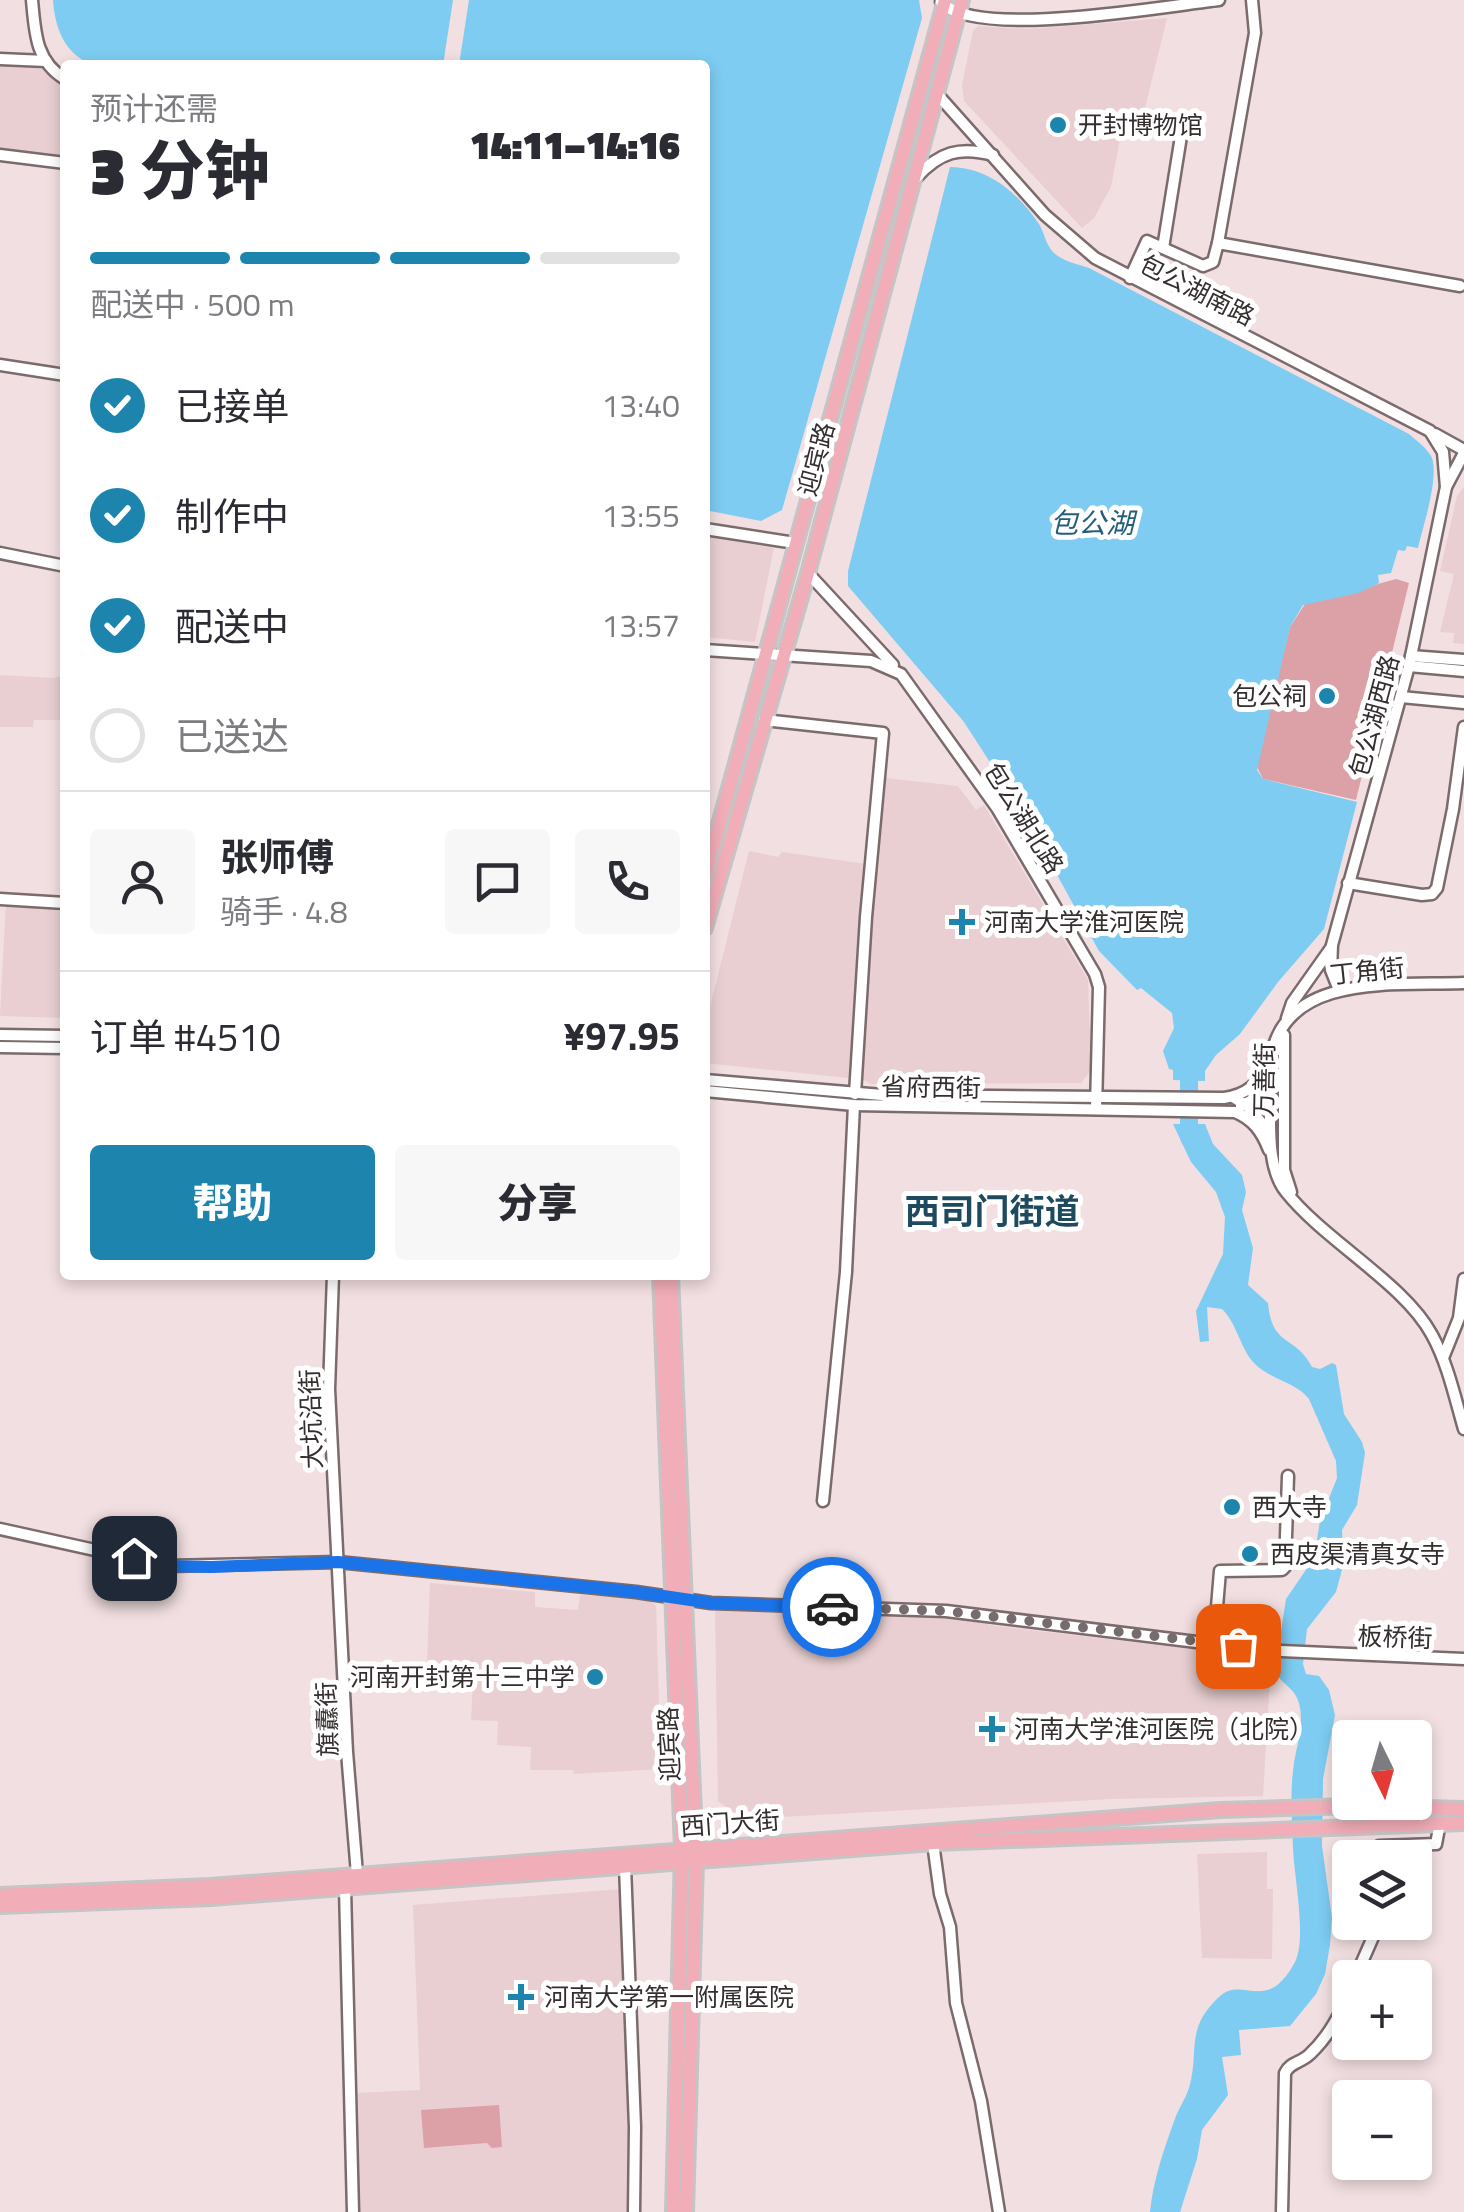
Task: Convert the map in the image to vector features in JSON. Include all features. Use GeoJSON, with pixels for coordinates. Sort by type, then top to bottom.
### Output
{"type":"FeatureCollection","features":[{"type":"Feature","properties":{"kind":"main road","name":"迎宾路"},"geometry":{"type":"LineString","coordinates":[[710,858],[943,2]]}},
{"type":"Feature","properties":{"kind":"main road","name":"迎宾路"},"geometry":{"type":"LineString","coordinates":[[710,910],[808,573],[960,7]]}},
{"type":"Feature","properties":{"kind":"main road","name":"迎宾路"},"geometry":{"type":"LineString","coordinates":[[660,1280],[680,1599]]}},
{"type":"Feature","properties":{"kind":"main road","name":"迎宾路"},"geometry":{"type":"LineString","coordinates":[[671,1280],[688,1855],[686,2212]]}},
{"type":"Feature","properties":{"kind":"main road","name":"西门大街"},"geometry":{"type":"LineString","coordinates":[[0,1906],[118,1903],[626,1866],[688,1855],[1156,1814],[1400,1806],[1464,1808]]}},
{"type":"Feature","properties":{"kind":"main road","name":"西门大街"},"geometry":{"type":"LineString","coordinates":[[0,1894],[129,1891],[357,1874],[933,1843],[1464,1823]]}},
{"type":"Feature","properties":{"kind":"main road","name":"迎宾路"},"geometry":{"type":"LineString","coordinates":[[673,2212],[688,1855]]}},
{"type":"Feature","properties":{"kind":"street"},"geometry":{"type":"LineString","coordinates":[[32,0],[36,38],[46,61],[60,74]]}},
{"type":"Feature","properties":{"kind":"street"},"geometry":{"type":"LineString","coordinates":[[943,2],[990,19],[1066,18],[1219,0]]}},
{"type":"Feature","properties":{"kind":"street"},"geometry":{"type":"LineString","coordinates":[[1130,278],[1147,240],[1203,266],[1212,262],[1255,33],[1252,0]]}},
{"type":"Feature","properties":{"kind":"street"},"geometry":{"type":"LineString","coordinates":[[0,60],[46,61]]}},
{"type":"Feature","properties":{"kind":"street","name":"包公湖南路"},"geometry":{"type":"LineString","coordinates":[[938,95],[1064,234],[1130,278],[1464,452]]}},
{"type":"Feature","properties":{"kind":"street"},"geometry":{"type":"LineString","coordinates":[[1163,248],[1182,130]]}},
{"type":"Feature","properties":{"kind":"street"},"geometry":{"type":"LineString","coordinates":[[915,179],[931,162],[949,152],[972,150],[994,155]]}},
{"type":"Feature","properties":{"kind":"street"},"geometry":{"type":"LineString","coordinates":[[0,155],[60,162]]}},
{"type":"Feature","properties":{"kind":"street"},"geometry":{"type":"LineString","coordinates":[[1218,244],[1460,286]]}},
{"type":"Feature","properties":{"kind":"street"},"geometry":{"type":"LineString","coordinates":[[0,364],[60,374]]}},
{"type":"Feature","properties":{"kind":"street"},"geometry":{"type":"LineString","coordinates":[[1430,431],[1445,460],[1446,487]]}},
{"type":"Feature","properties":{"kind":"street","name":"包公湖西路"},"geometry":{"type":"LineString","coordinates":[[1339,990],[1331,970],[1332,946],[1402,697],[1446,487],[1464,452]]}},
{"type":"Feature","properties":{"kind":"street"},"geometry":{"type":"LineString","coordinates":[[710,530],[795,543]]}},
{"type":"Feature","properties":{"kind":"street"},"geometry":{"type":"LineString","coordinates":[[0,553],[60,565]]}},
{"type":"Feature","properties":{"kind":"street","name":"包公湖北路"},"geometry":{"type":"LineString","coordinates":[[808,573],[901,674],[998,808],[1095,974],[1096,1103]]}},
{"type":"Feature","properties":{"kind":"street"},"geometry":{"type":"LineString","coordinates":[[710,650],[871,661],[901,674]]}},
{"type":"Feature","properties":{"kind":"street"},"geometry":{"type":"LineString","coordinates":[[1410,661],[1464,660]]}},
{"type":"Feature","properties":{"kind":"street"},"geometry":{"type":"LineString","coordinates":[[1410,661],[1464,670]]}},
{"type":"Feature","properties":{"kind":"street"},"geometry":{"type":"LineString","coordinates":[[1402,697],[1464,703]]}},
{"type":"Feature","properties":{"kind":"street"},"geometry":{"type":"LineString","coordinates":[[764,720],[883,733],[866,918],[846,1272],[823,1501]]}},
{"type":"Feature","properties":{"kind":"street"},"geometry":{"type":"LineString","coordinates":[[1348,883],[1422,896],[1437,888],[1464,727]]}},
{"type":"Feature","properties":{"kind":"street"},"geometry":{"type":"LineString","coordinates":[[0,899],[60,903]]}},
{"type":"Feature","properties":{"kind":"street","name":"万善街"},"geometry":{"type":"LineString","coordinates":[[1295,1202],[1284,1170],[1276,1054],[1292,1003],[1332,946]]}},
{"type":"Feature","properties":{"kind":"street","name":"丁角街"},"geometry":{"type":"LineString","coordinates":[[1286,1024],[1305,1003],[1339,990],[1464,983]]}},
{"type":"Feature","properties":{"kind":"street"},"geometry":{"type":"LineString","coordinates":[[0,1035],[60,1036]]}},
{"type":"Feature","properties":{"kind":"street"},"geometry":{"type":"LineString","coordinates":[[0,1047],[60,1048]]}},
{"type":"Feature","properties":{"kind":"street"},"geometry":{"type":"LineString","coordinates":[[1226,1112],[1258,1097],[1270,1079],[1276,1054]]}},
{"type":"Feature","properties":{"kind":"street"},"geometry":{"type":"LineString","coordinates":[[1156,1105],[1228,1098],[1258,1081],[1276,1054]]}},
{"type":"Feature","properties":{"kind":"street","name":"万善街"},"geometry":{"type":"LineString","coordinates":[[1270,1079],[1270,1136],[1280,1183],[1306,1216],[1411,1306],[1432,1334],[1464,1429]]}},
{"type":"Feature","properties":{"kind":"street","name":"省府西街"},"geometry":{"type":"LineString","coordinates":[[710,1081],[854,1100]]}},
{"type":"Feature","properties":{"kind":"street","name":"省府西街"},"geometry":{"type":"LineString","coordinates":[[710,1091],[854,1100],[1156,1105]]}},
{"type":"Feature","properties":{"kind":"street"},"geometry":{"type":"LineString","coordinates":[[1228,1098],[1245,1104],[1270,1136],[1284,1170]]}},
{"type":"Feature","properties":{"kind":"street"},"geometry":{"type":"LineString","coordinates":[[1156,1105],[1246,1116],[1274,1161]]}},
{"type":"Feature","properties":{"kind":"street"},"geometry":{"type":"LineString","coordinates":[[1442,1358],[1459,1318],[1464,1279]]}},
{"type":"Feature","properties":{"kind":"street","name":"大坑沿街"},"geometry":{"type":"LineString","coordinates":[[333,1280],[329,1389],[338,1562]]}},
{"type":"Feature","properties":{"kind":"street"},"geometry":{"type":"LineString","coordinates":[[1214,1643],[1220,1572],[1284,1567],[1288,1476]]}},
{"type":"Feature","properties":{"kind":"street","name":"板桥街"},"geometry":{"type":"LineString","coordinates":[[0,1529],[167,1566],[338,1562],[680,1599],[946,1611],[1261,1650],[1464,1659]]}},
{"type":"Feature","properties":{"kind":"street","name":"旗纛街"},"geometry":{"type":"LineString","coordinates":[[338,1562],[357,1874]]}},
{"type":"Feature","properties":{"kind":"street"},"geometry":{"type":"LineString","coordinates":[[1432,1844],[1436,1844],[1440,1823]]}},
{"type":"Feature","properties":{"kind":"street"},"geometry":{"type":"LineString","coordinates":[[933,1843],[940,1894],[950,1927],[956,2003],[982,2101],[998,2212]]}},
{"type":"Feature","properties":{"kind":"street"},"geometry":{"type":"LineString","coordinates":[[626,1866],[634,2212]]}},
{"type":"Feature","properties":{"kind":"street"},"geometry":{"type":"LineString","coordinates":[[344,1888],[353,2212]]}},
{"type":"Feature","properties":{"kind":"street"},"geometry":{"type":"LineString","coordinates":[[1282,2212],[1287,2068],[1308,2056],[1332,2030]]}},
{"type":"Feature","properties":{"kind":"shaded area","name":"开封博物馆"},"geometry":{"type":"Polygon","coordinates":[[[1167,18],[1144,112],[1135,110],[1129,139],[1120,139],[1111,187],[1094,218],[1082,228],[964,101],[962,85],[973,31],[978,26],[1028,29],[1167,18]]]}},
{"type":"Feature","properties":{"kind":"shaded area"},"geometry":{"type":"Polygon","coordinates":[[[0,64],[43,69],[60,82],[60,156],[0,149],[0,64]]]}},
{"type":"Feature","properties":{"kind":"shaded area"},"geometry":{"type":"Polygon","coordinates":[[[1464,487],[1464,644],[1453,643],[1454,633],[1440,632],[1454,574],[1440,571],[1457,496],[1464,487]]]}},
{"type":"Feature","properties":{"kind":"shaded area"},"geometry":{"type":"Polygon","coordinates":[[[710,537],[774,548],[755,642],[710,638],[710,537]]]}},
{"type":"Feature","properties":{"kind":"shaded area","name":"包公祠"},"geometry":{"type":"Polygon","coordinates":[[[1396,579],[1409,583],[1356,800],[1263,779],[1256,765],[1290,627],[1305,604],[1396,579]]]}},
{"type":"Feature","properties":{"kind":"shaded area"},"geometry":{"type":"Polygon","coordinates":[[[0,675],[60,676],[60,720],[34,720],[33,727],[0,727],[0,675]]]}},
{"type":"Feature","properties":{"kind":"shaded area","name":"河南大学淮河医院"},"geometry":{"type":"Polygon","coordinates":[[[885,778],[958,786],[976,810],[984,805],[1088,980],[1091,1070],[1081,1083],[871,1084],[860,1078],[885,778]]]}},
{"type":"Feature","properties":{"kind":"shaded area"},"geometry":{"type":"Polygon","coordinates":[[[749,851],[866,864],[848,1078],[710,1064],[710,1007],[749,851]]]}},
{"type":"Feature","properties":{"kind":"shaded area"},"geometry":{"type":"Polygon","coordinates":[[[6,903],[60,908],[60,1018],[0,1016],[6,903]]]}},
{"type":"Feature","properties":{"kind":"shaded area","name":"河南开封第十三中学"},"geometry":{"type":"Polygon","coordinates":[[[430,1583],[535,1592],[535,1607],[578,1610],[580,1595],[649,1599],[656,1606],[661,1769],[574,1774],[573,1770],[530,1770],[531,1747],[497,1745],[498,1721],[471,1720],[473,1684],[451,1683],[451,1664],[427,1663],[430,1583]]]}},
{"type":"Feature","properties":{"kind":"shaded area","name":"河南大学淮河医院（北院）"},"geometry":{"type":"Polygon","coordinates":[[[715,1611],[988,1620],[989,1625],[1271,1661],[1263,1796],[1111,1799],[742,1819],[718,1801],[715,1611]]]}},
{"type":"Feature","properties":{"kind":"shaded area"},"geometry":{"type":"Polygon","coordinates":[[[1267,1852],[1267,1889],[1273,1889],[1272,1959],[1202,1958],[1197,1854],[1267,1852]]]}},
{"type":"Feature","properties":{"kind":"shaded area","name":"河南大学第一附属医院"},"geometry":{"type":"Polygon","coordinates":[[[622,1889],[628,2212],[356,2212],[356,2093],[420,2090],[413,1905],[622,1889]]]}},
{"type":"Feature","properties":{"kind":"shaded area"},"geometry":{"type":"Polygon","coordinates":[[[499,2105],[502,2147],[492,2148],[487,2143],[424,2148],[421,2110],[499,2105]]]}},
{"type":"Feature","properties":{"kind":"water"},"geometry":{"type":"Polygon","coordinates":[[[53,0],[453,0],[444,60],[83,60],[68,47],[56,20],[53,0]]]}},
{"type":"Feature","properties":{"kind":"water"},"geometry":{"type":"Polygon","coordinates":[[[469,0],[919,0],[922,18],[782,510],[761,521],[710,511],[710,60],[460,60],[469,0]]]}},
{"type":"Feature","properties":{"kind":"water","name":"包公湖"},"geometry":{"type":"Polygon","coordinates":[[[950,167],[977,172],[1011,192],[1039,224],[1060,258],[1089,268],[1409,434],[1432,458],[1432,490],[1418,548],[1407,546],[1405,551],[1398,550],[1391,573],[1378,575],[1379,583],[1358,593],[1303,605],[1290,627],[1257,770],[1263,779],[1357,802],[1324,929],[1240,1034],[1216,1055],[1205,1071],[1205,1081],[1173,1080],[1173,1070],[1169,1069],[1163,1051],[1174,1028],[1172,1013],[1141,988],[1137,990],[1099,951],[1024,815],[964,722],[848,586],[848,571],[950,167]]]}},
{"type":"Feature","properties":{"kind":"water"},"geometry":{"type":"Polygon","coordinates":[[[1173,1124],[1205,1124],[1213,1144],[1242,1175],[1246,1192],[1242,1210],[1253,1248],[1248,1285],[1268,1303],[1279,1334],[1299,1349],[1312,1367],[1336,1365],[1344,1414],[1365,1453],[1357,1505],[1342,1530],[1343,1566],[1336,1592],[1307,1629],[1303,1664],[1306,1674],[1319,1676],[1329,1690],[1335,1715],[1323,1779],[1322,1846],[1332,1918],[1325,1974],[1316,1994],[1290,2026],[1239,2030],[1241,2055],[1222,2057],[1228,2095],[1202,2130],[1180,2212],[1150,2212],[1164,2151],[1189,2088],[1201,2020],[1228,1991],[1265,1991],[1274,1987],[1295,1962],[1298,1952],[1300,1923],[1291,1800],[1301,1712],[1295,1694],[1276,1674],[1276,1664],[1286,1599],[1314,1558],[1320,1521],[1337,1478],[1336,1461],[1309,1399],[1255,1364],[1222,1309],[1207,1307],[1209,1341],[1200,1342],[1196,1311],[1223,1254],[1225,1217],[1216,1192],[1191,1162],[1173,1124]]]}},
{"type":"Feature","properties":{"kind":"waterway"},"geometry":{"type":"LineString","coordinates":[[1189,1062],[1189,1137],[1194,1145]]}},
{"type":"Feature","properties":{"kind":"way so far"},"geometry":{"type":"LineString","coordinates":[[832,1607],[946,1611],[1238,1646]]}},
{"type":"Feature","properties":{"kind":"place","name":"开封博物馆"},"geometry":{"type":"Point","coordinates":[1058,125]}},
{"type":"Feature","properties":{"kind":"place","name":"包公祠"},"geometry":{"type":"Point","coordinates":[1327,696]}},
{"type":"Feature","properties":{"kind":"place","name":"河南大学淮河医院"},"geometry":{"type":"Point","coordinates":[962,922]}},
{"type":"Feature","properties":{"kind":"place","name":"西大寺"},"geometry":{"type":"Point","coordinates":[1232,1507]}},
{"type":"Feature","properties":{"kind":"place","name":"西皮渠清真女寺"},"geometry":{"type":"Point","coordinates":[1250,1554]}},
{"type":"Feature","properties":{"kind":"place","name":"河南开封第十三中学"},"geometry":{"type":"Point","coordinates":[595,1677]}},
{"type":"Feature","properties":{"kind":"place","name":"河南大学淮河医院（北院）"},"geometry":{"type":"Point","coordinates":[992,1729]}},
{"type":"Feature","properties":{"kind":"place","name":"河南大学第一附属医院"},"geometry":{"type":"Point","coordinates":[521,1997]}},
{"type":"Feature","properties":{"kind":"district","name":"西司门街道"},"geometry":{"type":"Point","coordinates":[992,1211]}},
{"type":"Feature","properties":{"kind":"route"},"geometry":{"type":"LineString","coordinates":[[134,1558],[167,1566],[211,1567],[338,1562],[711,1603],[832,1607]]}}]}
